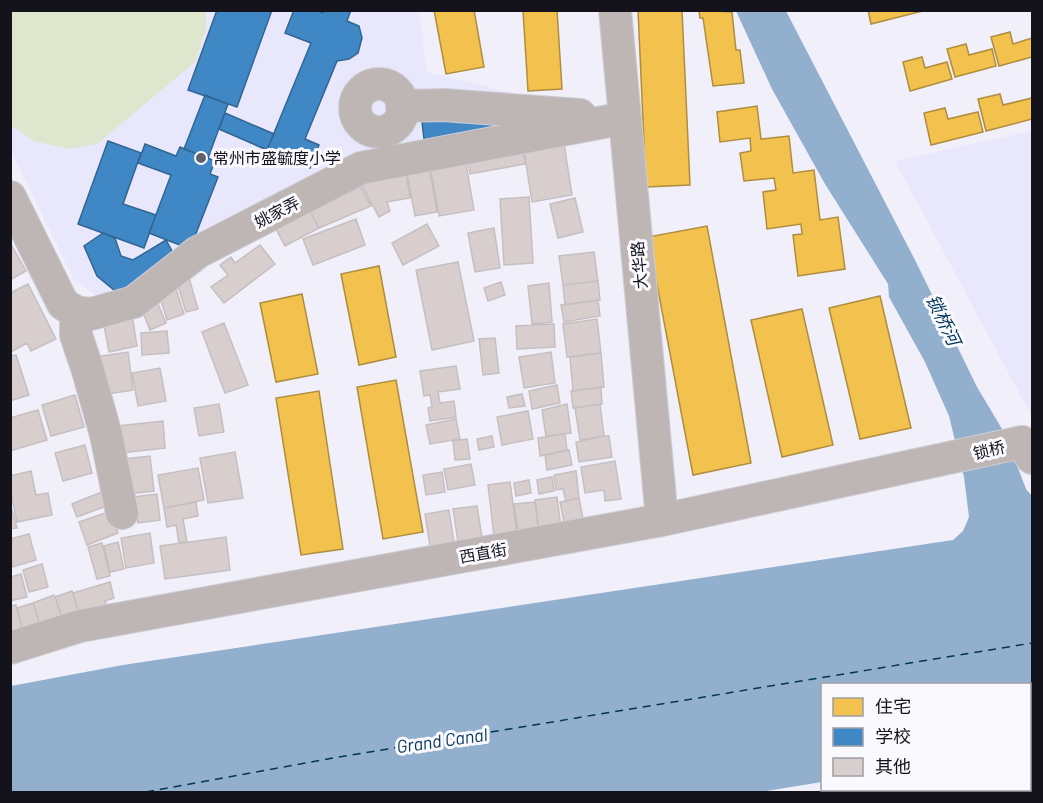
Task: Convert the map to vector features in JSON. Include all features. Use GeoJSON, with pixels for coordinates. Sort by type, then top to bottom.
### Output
{"type":"FeatureCollection","features":[{"type":"Feature","properties":{"kind":"street","name":"大华路"},"geometry":{"type":"LineString","coordinates":[[615,10],[662,520]]}},
{"type":"Feature","properties":{"kind":"street"},"geometry":{"type":"LineString","coordinates":[[402,106],[444,105],[625,118]]}},
{"type":"Feature","properties":{"kind":"street","name":"姚家弄"},"geometry":{"type":"LineString","coordinates":[[76,312],[91,315],[134,302],[198,252],[361,168],[625,118]]}},
{"type":"Feature","properties":{"kind":"street"},"geometry":{"type":"LineString","coordinates":[[10,197],[63,304],[76,312],[76,335],[106,435],[122,513]]}},
{"type":"Feature","properties":{"kind":"street","name":"锁桥"},"geometry":{"type":"LineString","coordinates":[[955,458],[1027,450]]}},
{"type":"Feature","properties":{"kind":"street","name":"西直街"},"geometry":{"type":"LineString","coordinates":[[10,648],[80,626],[662,520],[955,458]]}},
{"type":"Feature","properties":{"kind":"shaded area","name":"常州市盛毓度小学"},"geometry":{"type":"Polygon","coordinates":[[[11,11],[419,11],[427,72],[562,105],[565,118],[357,164],[135,297],[98,297],[74,280],[11,151],[11,11]]]}},
{"type":"Feature","properties":{"kind":"shaded area"},"geometry":{"type":"Polygon","coordinates":[[[1032,131],[1032,415],[1031,415],[895,161],[1032,131]]]}},
{"type":"Feature","properties":{"kind":"green space"},"geometry":{"type":"Polygon","coordinates":[[[11,11],[206,11],[206,29],[195,62],[97,144],[69,149],[34,141],[11,125],[11,11]]]}},
{"type":"Feature","properties":{"kind":"water"},"geometry":{"type":"Polygon","coordinates":[[[736,11],[786,11],[916,262],[977,387],[1005,434],[1026,489],[1032,496],[1032,756],[1031,683],[821,683],[821,782],[760,792],[11,792],[11,686],[123,665],[953,540],[963,531],[969,517],[964,477],[949,416],[925,362],[889,297],[888,284],[825,184],[772,89],[736,11]]]}},
{"type":"Feature","properties":{"kind":"building: 住宅"},"geometry":{"type":"Polygon","coordinates":[[[434,10],[474,10],[484,67],[446,74],[434,10]]]}},
{"type":"Feature","properties":{"kind":"building: 住宅"},"geometry":{"type":"Polygon","coordinates":[[[523,10],[557,10],[562,89],[528,91],[523,10]]]}},
{"type":"Feature","properties":{"kind":"building: 住宅"},"geometry":{"type":"Polygon","coordinates":[[[638,10],[682,10],[690,185],[646,187],[638,10]]]}},
{"type":"Feature","properties":{"kind":"building: 住宅"},"geometry":{"type":"Polygon","coordinates":[[[699,10],[732,12],[736,50],[740,50],[744,83],[713,86],[703,18],[700,18],[699,10]]]}},
{"type":"Feature","properties":{"kind":"building: 住宅"},"geometry":{"type":"Polygon","coordinates":[[[868,10],[923,10],[923,11],[871,24],[868,10]]]}},
{"type":"Feature","properties":{"kind":"building: 住宅"},"geometry":{"type":"Polygon","coordinates":[[[1010,32],[1013,44],[1032,38],[1032,57],[999,66],[991,37],[1010,32]]]}},
{"type":"Feature","properties":{"kind":"building: 住宅"},"geometry":{"type":"Polygon","coordinates":[[[966,44],[969,55],[992,49],[996,66],[955,77],[947,49],[966,44]]]}},
{"type":"Feature","properties":{"kind":"building: 住宅"},"geometry":{"type":"Polygon","coordinates":[[[922,57],[925,68],[947,62],[952,79],[910,91],[903,62],[922,57]]]}},
{"type":"Feature","properties":{"kind":"building: 住宅"},"geometry":{"type":"Polygon","coordinates":[[[1000,94],[1003,105],[1032,98],[1032,119],[986,131],[978,99],[1000,94]]]}},
{"type":"Feature","properties":{"kind":"building: 住宅"},"geometry":{"type":"Polygon","coordinates":[[[757,106],[761,139],[789,136],[793,173],[814,170],[820,220],[838,217],[845,269],[798,276],[793,235],[802,234],[801,224],[767,229],[763,192],[776,190],[774,178],[744,181],[740,153],[751,151],[750,138],[720,142],[717,112],[757,106]]]}},
{"type":"Feature","properties":{"kind":"building: 住宅"},"geometry":{"type":"Polygon","coordinates":[[[945,108],[948,119],[978,112],[983,132],[931,145],[924,113],[945,108]]]}},
{"type":"Feature","properties":{"kind":"building: 住宅"},"geometry":{"type":"Polygon","coordinates":[[[707,226],[751,463],[693,475],[648,237],[707,226]]]}},
{"type":"Feature","properties":{"kind":"building: 住宅"},"geometry":{"type":"Polygon","coordinates":[[[379,266],[396,357],[359,365],[341,274],[379,266]]]}},
{"type":"Feature","properties":{"kind":"building: 住宅"},"geometry":{"type":"Polygon","coordinates":[[[302,294],[318,374],[276,382],[260,303],[302,294]]]}},
{"type":"Feature","properties":{"kind":"building: 住宅"},"geometry":{"type":"Polygon","coordinates":[[[880,296],[911,428],[860,439],[829,308],[880,296]]]}},
{"type":"Feature","properties":{"kind":"building: 住宅"},"geometry":{"type":"Polygon","coordinates":[[[802,309],[833,445],[782,457],[751,320],[802,309]]]}},
{"type":"Feature","properties":{"kind":"building: 住宅"},"geometry":{"type":"Polygon","coordinates":[[[396,380],[423,532],[383,539],[357,387],[396,380]]]}},
{"type":"Feature","properties":{"kind":"building: 住宅"},"geometry":{"type":"Polygon","coordinates":[[[319,391],[343,549],[301,555],[276,398],[319,391]]]}},
{"type":"Feature","properties":{"kind":"building: 学校"},"geometry":{"type":"Polygon","coordinates":[[[217,10],[272,10],[237,107],[188,90],[217,10]]]}},
{"type":"Feature","properties":{"kind":"building: 学校"},"geometry":{"type":"Polygon","coordinates":[[[294,10],[316,10],[323,13],[324,10],[351,10],[347,21],[359,26],[362,38],[358,53],[349,59],[337,61],[305,139],[319,145],[310,168],[267,150],[311,43],[285,33],[294,10]]]}},
{"type":"Feature","properties":{"kind":"building: 学校"},"geometry":{"type":"Polygon","coordinates":[[[205,95],[228,104],[208,158],[184,149],[205,95]]]}},
{"type":"Feature","properties":{"kind":"building: 学校"},"geometry":{"type":"Polygon","coordinates":[[[225,113],[274,134],[267,150],[219,129],[225,113]]]}},
{"type":"Feature","properties":{"kind":"building: 学校"},"geometry":{"type":"Polygon","coordinates":[[[491,114],[493,131],[424,139],[422,122],[491,114]]]}},
{"type":"Feature","properties":{"kind":"building: 学校"},"geometry":{"type":"Polygon","coordinates":[[[108,141],[141,153],[123,204],[156,215],[144,248],[78,224],[108,141]]]}},
{"type":"Feature","properties":{"kind":"building: 学校"},"geometry":{"type":"Polygon","coordinates":[[[145,144],[176,156],[180,147],[215,161],[210,174],[218,177],[190,249],[149,233],[171,175],[138,163],[145,144]]]}},
{"type":"Feature","properties":{"kind":"building: 学校"},"geometry":{"type":"Polygon","coordinates":[[[103,233],[115,238],[121,256],[133,260],[166,240],[177,260],[136,293],[114,290],[97,276],[84,246],[103,233]]]}},
{"type":"Feature","properties":{"kind":"building: 其他"},"geometry":{"type":"Polygon","coordinates":[[[563,137],[572,195],[532,202],[523,144],[563,137]]]}},
{"type":"Feature","properties":{"kind":"building: 其他"},"geometry":{"type":"Polygon","coordinates":[[[522,143],[525,164],[470,174],[466,153],[522,143]]]}},
{"type":"Feature","properties":{"kind":"building: 其他"},"geometry":{"type":"Polygon","coordinates":[[[464,153],[474,210],[439,216],[429,160],[464,153]]]}},
{"type":"Feature","properties":{"kind":"building: 其他"},"geometry":{"type":"Polygon","coordinates":[[[428,160],[437,212],[415,216],[405,164],[428,160]]]}},
{"type":"Feature","properties":{"kind":"building: 其他"},"geometry":{"type":"Polygon","coordinates":[[[406,172],[410,198],[387,202],[390,211],[379,217],[361,184],[406,172]]]}},
{"type":"Feature","properties":{"kind":"building: 其他"},"geometry":{"type":"Polygon","coordinates":[[[359,184],[371,206],[319,228],[308,207],[359,184]]]}},
{"type":"Feature","properties":{"kind":"building: 其他"},"geometry":{"type":"Polygon","coordinates":[[[529,197],[533,263],[504,265],[500,199],[529,197]]]}},
{"type":"Feature","properties":{"kind":"building: 其他"},"geometry":{"type":"Polygon","coordinates":[[[575,198],[583,232],[558,238],[550,204],[575,198]]]}},
{"type":"Feature","properties":{"kind":"building: 其他"},"geometry":{"type":"Polygon","coordinates":[[[308,207],[319,228],[285,246],[274,225],[308,207]]]}},
{"type":"Feature","properties":{"kind":"building: 其他"},"geometry":{"type":"Polygon","coordinates":[[[356,219],[365,245],[313,265],[303,239],[356,219]]]}},
{"type":"Feature","properties":{"kind":"building: 其他"},"geometry":{"type":"Polygon","coordinates":[[[427,224],[439,246],[403,265],[392,243],[427,224]]]}},
{"type":"Feature","properties":{"kind":"building: 其他"},"geometry":{"type":"Polygon","coordinates":[[[494,228],[500,268],[475,272],[468,233],[494,228]]]}},
{"type":"Feature","properties":{"kind":"building: 其他"},"geometry":{"type":"Polygon","coordinates":[[[260,245],[275,264],[224,303],[211,287],[228,275],[220,265],[231,257],[235,263],[260,245]]]}},
{"type":"Feature","properties":{"kind":"building: 其他"},"geometry":{"type":"Polygon","coordinates":[[[12,246],[26,271],[10,280],[10,247],[12,246]]]}},
{"type":"Feature","properties":{"kind":"building: 其他"},"geometry":{"type":"Polygon","coordinates":[[[594,252],[598,281],[563,285],[559,256],[594,252]]]}},
{"type":"Feature","properties":{"kind":"building: 其他"},"geometry":{"type":"Polygon","coordinates":[[[458,262],[474,341],[432,350],[416,270],[458,262]]]}},
{"type":"Feature","properties":{"kind":"building: 其他"},"geometry":{"type":"Polygon","coordinates":[[[189,278],[198,309],[186,312],[177,282],[189,278]]]}},
{"type":"Feature","properties":{"kind":"building: 其他"},"geometry":{"type":"Polygon","coordinates":[[[598,281],[600,300],[565,305],[563,285],[598,281]]]}},
{"type":"Feature","properties":{"kind":"building: 其他"},"geometry":{"type":"Polygon","coordinates":[[[174,282],[184,314],[167,320],[157,287],[174,282]]]}},
{"type":"Feature","properties":{"kind":"building: 其他"},"geometry":{"type":"Polygon","coordinates":[[[501,282],[505,295],[488,301],[484,288],[501,282]]]}},
{"type":"Feature","properties":{"kind":"building: 其他"},"geometry":{"type":"Polygon","coordinates":[[[549,283],[552,322],[532,324],[528,286],[549,283]]]}},
{"type":"Feature","properties":{"kind":"building: 其他"},"geometry":{"type":"Polygon","coordinates":[[[28,284],[56,339],[31,351],[27,343],[11,352],[10,293],[28,284]]]}},
{"type":"Feature","properties":{"kind":"building: 其他"},"geometry":{"type":"Polygon","coordinates":[[[154,294],[166,323],[150,330],[138,300],[154,294]]]}},
{"type":"Feature","properties":{"kind":"building: 其他"},"geometry":{"type":"Polygon","coordinates":[[[598,300],[600,316],[564,322],[561,305],[598,300]]]}},
{"type":"Feature","properties":{"kind":"building: 其他"},"geometry":{"type":"Polygon","coordinates":[[[132,315],[137,346],[109,352],[103,320],[132,315]]]}},
{"type":"Feature","properties":{"kind":"building: 其他"},"geometry":{"type":"Polygon","coordinates":[[[597,319],[601,353],[567,357],[563,324],[597,319]]]}},
{"type":"Feature","properties":{"kind":"building: 其他"},"geometry":{"type":"Polygon","coordinates":[[[224,323],[248,385],[225,393],[202,332],[224,323]]]}},
{"type":"Feature","properties":{"kind":"building: 其他"},"geometry":{"type":"Polygon","coordinates":[[[554,324],[555,347],[517,349],[516,326],[554,324]]]}},
{"type":"Feature","properties":{"kind":"building: 其他"},"geometry":{"type":"Polygon","coordinates":[[[167,331],[169,353],[142,355],[141,333],[167,331]]]}},
{"type":"Feature","properties":{"kind":"building: 其他"},"geometry":{"type":"Polygon","coordinates":[[[495,338],[499,373],[483,375],[479,339],[495,338]]]}},
{"type":"Feature","properties":{"kind":"building: 其他"},"geometry":{"type":"Polygon","coordinates":[[[128,352],[133,390],[101,395],[96,357],[128,352]]]}},
{"type":"Feature","properties":{"kind":"building: 其他"},"geometry":{"type":"Polygon","coordinates":[[[551,352],[555,383],[524,388],[519,357],[551,352]]]}},
{"type":"Feature","properties":{"kind":"building: 其他"},"geometry":{"type":"Polygon","coordinates":[[[601,353],[604,387],[573,391],[570,357],[601,353]]]}},
{"type":"Feature","properties":{"kind":"building: 其他"},"geometry":{"type":"Polygon","coordinates":[[[16,355],[29,395],[10,401],[10,356],[16,355]]]}},
{"type":"Feature","properties":{"kind":"building: 其他"},"geometry":{"type":"Polygon","coordinates":[[[456,366],[460,389],[438,392],[440,403],[454,401],[456,417],[430,421],[428,408],[432,407],[430,395],[424,396],[420,371],[456,366]]]}},
{"type":"Feature","properties":{"kind":"building: 其他"},"geometry":{"type":"Polygon","coordinates":[[[160,368],[166,401],[138,406],[132,373],[160,368]]]}},
{"type":"Feature","properties":{"kind":"building: 其他"},"geometry":{"type":"Polygon","coordinates":[[[557,385],[560,403],[532,409],[529,391],[557,385]]]}},
{"type":"Feature","properties":{"kind":"building: 其他"},"geometry":{"type":"Polygon","coordinates":[[[601,387],[602,404],[573,408],[571,391],[601,387]]]}},
{"type":"Feature","properties":{"kind":"building: 其他"},"geometry":{"type":"Polygon","coordinates":[[[522,394],[525,406],[509,408],[507,397],[522,394]]]}},
{"type":"Feature","properties":{"kind":"building: 其他"},"geometry":{"type":"Polygon","coordinates":[[[75,395],[84,427],[51,436],[42,405],[75,395]]]}},
{"type":"Feature","properties":{"kind":"building: 其他"},"geometry":{"type":"Polygon","coordinates":[[[219,404],[224,432],[199,436],[194,408],[219,404]]]}},
{"type":"Feature","properties":{"kind":"building: 其他"},"geometry":{"type":"Polygon","coordinates":[[[567,404],[571,433],[546,436],[542,410],[567,404]]]}},
{"type":"Feature","properties":{"kind":"building: 其他"},"geometry":{"type":"Polygon","coordinates":[[[600,404],[604,436],[580,440],[575,408],[600,404]]]}},
{"type":"Feature","properties":{"kind":"building: 其他"},"geometry":{"type":"Polygon","coordinates":[[[38,410],[47,440],[10,451],[10,418],[38,410]]]}},
{"type":"Feature","properties":{"kind":"building: 其他"},"geometry":{"type":"Polygon","coordinates":[[[528,411],[533,439],[502,445],[497,417],[528,411]]]}},
{"type":"Feature","properties":{"kind":"building: 其他"},"geometry":{"type":"Polygon","coordinates":[[[456,419],[460,439],[430,444],[426,425],[456,419]]]}},
{"type":"Feature","properties":{"kind":"building: 其他"},"geometry":{"type":"Polygon","coordinates":[[[163,421],[165,448],[121,453],[118,426],[163,421]]]}},
{"type":"Feature","properties":{"kind":"building: 其他"},"geometry":{"type":"Polygon","coordinates":[[[565,434],[567,450],[540,456],[538,438],[565,434]]]}},
{"type":"Feature","properties":{"kind":"building: 其他"},"geometry":{"type":"Polygon","coordinates":[[[492,436],[494,447],[479,450],[477,439],[492,436]]]}},
{"type":"Feature","properties":{"kind":"building: 其他"},"geometry":{"type":"Polygon","coordinates":[[[609,436],[612,457],[579,462],[576,442],[609,436]]]}},
{"type":"Feature","properties":{"kind":"building: 其他"},"geometry":{"type":"Polygon","coordinates":[[[467,439],[470,459],[455,460],[453,441],[467,439]]]}},
{"type":"Feature","properties":{"kind":"building: 其他"},"geometry":{"type":"Polygon","coordinates":[[[85,445],[92,473],[63,481],[55,453],[85,445]]]}},
{"type":"Feature","properties":{"kind":"building: 其他"},"geometry":{"type":"Polygon","coordinates":[[[569,450],[572,465],[547,470],[545,455],[569,450]]]}},
{"type":"Feature","properties":{"kind":"building: 其他"},"geometry":{"type":"Polygon","coordinates":[[[235,452],[243,498],[208,503],[200,458],[235,452]]]}},
{"type":"Feature","properties":{"kind":"building: 其他"},"geometry":{"type":"Polygon","coordinates":[[[150,456],[154,491],[128,494],[124,459],[150,456]]]}},
{"type":"Feature","properties":{"kind":"building: 其他"},"geometry":{"type":"Polygon","coordinates":[[[615,461],[621,499],[605,501],[604,490],[585,493],[581,467],[615,461]]]}},
{"type":"Feature","properties":{"kind":"building: 其他"},"geometry":{"type":"Polygon","coordinates":[[[471,464],[475,485],[448,490],[444,469],[471,464]]]}},
{"type":"Feature","properties":{"kind":"building: 其他"},"geometry":{"type":"Polygon","coordinates":[[[198,468],[204,500],[164,508],[158,475],[198,468]]]}},
{"type":"Feature","properties":{"kind":"building: 其他"},"geometry":{"type":"Polygon","coordinates":[[[31,471],[36,495],[48,493],[52,515],[17,522],[10,489],[10,476],[31,471]]]}},
{"type":"Feature","properties":{"kind":"building: 其他"},"geometry":{"type":"Polygon","coordinates":[[[576,471],[579,498],[566,501],[563,489],[556,490],[554,475],[576,471]]]}},
{"type":"Feature","properties":{"kind":"building: 其他"},"geometry":{"type":"Polygon","coordinates":[[[442,472],[445,492],[426,495],[423,475],[442,472]]]}},
{"type":"Feature","properties":{"kind":"building: 其他"},"geometry":{"type":"Polygon","coordinates":[[[552,477],[554,491],[539,494],[537,480],[552,477]]]}},
{"type":"Feature","properties":{"kind":"building: 其他"},"geometry":{"type":"Polygon","coordinates":[[[529,480],[531,493],[516,496],[514,483],[529,480]]]}},
{"type":"Feature","properties":{"kind":"building: 其他"},"geometry":{"type":"Polygon","coordinates":[[[510,482],[517,534],[494,536],[488,485],[510,482]]]}},
{"type":"Feature","properties":{"kind":"building: 其他"},"geometry":{"type":"Polygon","coordinates":[[[104,491],[109,505],[77,517],[72,504],[104,491]]]}},
{"type":"Feature","properties":{"kind":"building: 其他"},"geometry":{"type":"Polygon","coordinates":[[[157,494],[160,520],[138,523],[134,497],[157,494]]]}},
{"type":"Feature","properties":{"kind":"building: 其他"},"geometry":{"type":"Polygon","coordinates":[[[557,497],[561,528],[539,531],[535,500],[557,497]]]}},
{"type":"Feature","properties":{"kind":"building: 其他"},"geometry":{"type":"Polygon","coordinates":[[[579,498],[584,524],[565,527],[560,502],[579,498]]]}},
{"type":"Feature","properties":{"kind":"building: 其他"},"geometry":{"type":"Polygon","coordinates":[[[196,502],[198,516],[183,519],[187,542],[179,543],[176,525],[167,527],[164,508],[196,502]]]}},
{"type":"Feature","properties":{"kind":"building: 其他"},"geometry":{"type":"Polygon","coordinates":[[[535,502],[538,527],[518,531],[514,504],[535,502]]]}},
{"type":"Feature","properties":{"kind":"building: 其他"},"geometry":{"type":"Polygon","coordinates":[[[10,503],[17,528],[10,529],[10,503]]]}},
{"type":"Feature","properties":{"kind":"building: 其他"},"geometry":{"type":"Polygon","coordinates":[[[477,506],[482,538],[458,542],[453,509],[477,506]]]}},
{"type":"Feature","properties":{"kind":"building: 其他"},"geometry":{"type":"Polygon","coordinates":[[[449,510],[454,542],[430,546],[425,514],[449,510]]]}},
{"type":"Feature","properties":{"kind":"building: 其他"},"geometry":{"type":"Polygon","coordinates":[[[111,511],[118,533],[87,545],[79,522],[111,511]]]}},
{"type":"Feature","properties":{"kind":"building: 其他"},"geometry":{"type":"Polygon","coordinates":[[[150,533],[154,563],[126,568],[121,538],[150,533]]]}},
{"type":"Feature","properties":{"kind":"building: 其他"},"geometry":{"type":"Polygon","coordinates":[[[29,534],[36,560],[12,567],[10,539],[29,534]]]}},
{"type":"Feature","properties":{"kind":"building: 其他"},"geometry":{"type":"Polygon","coordinates":[[[226,537],[230,570],[165,579],[160,546],[226,537]]]}},
{"type":"Feature","properties":{"kind":"building: 其他"},"geometry":{"type":"Polygon","coordinates":[[[118,542],[124,569],[110,572],[104,546],[118,542]]]}},
{"type":"Feature","properties":{"kind":"building: 其他"},"geometry":{"type":"Polygon","coordinates":[[[102,543],[110,576],[97,579],[88,547],[102,543]]]}},
{"type":"Feature","properties":{"kind":"building: 其他"},"geometry":{"type":"Polygon","coordinates":[[[42,564],[48,587],[29,592],[23,570],[42,564]]]}},
{"type":"Feature","properties":{"kind":"building: 其他"},"geometry":{"type":"Polygon","coordinates":[[[21,574],[27,597],[10,601],[10,577],[21,574]]]}},
{"type":"Feature","properties":{"kind":"building: 其他"},"geometry":{"type":"Polygon","coordinates":[[[110,582],[114,598],[105,601],[109,611],[81,619],[73,593],[110,582]]]}},
{"type":"Feature","properties":{"kind":"building: 其他"},"geometry":{"type":"Polygon","coordinates":[[[72,591],[80,617],[64,623],[55,597],[72,591]]]}},
{"type":"Feature","properties":{"kind":"building: 其他"},"geometry":{"type":"Polygon","coordinates":[[[54,595],[64,624],[42,631],[33,603],[54,595]]]}},
{"type":"Feature","properties":{"kind":"building: 其他"},"geometry":{"type":"Polygon","coordinates":[[[33,603],[41,629],[24,635],[17,608],[33,603]]]}},
{"type":"Feature","properties":{"kind":"building: 其他"},"geometry":{"type":"Polygon","coordinates":[[[16,605],[24,635],[10,642],[10,606],[16,605]]]}},
{"type":"Feature","properties":{"kind":"ferry route"},"geometry":{"type":"LineString","coordinates":[[146,792],[339,757],[1032,643]]}},
{"type":"Feature","properties":{"kind":"place","name":"常州市盛毓度小学"},"geometry":{"type":"Point","coordinates":[201,158]}},
{"type":"Feature","properties":{"kind":"water label","name":"锁桥河"},"geometry":{"type":"Point","coordinates":[943,320]}},
{"type":"Feature","properties":{"kind":"water label","name":"Grand Canal"},"geometry":{"type":"Point","coordinates":[442,741]}}]}
